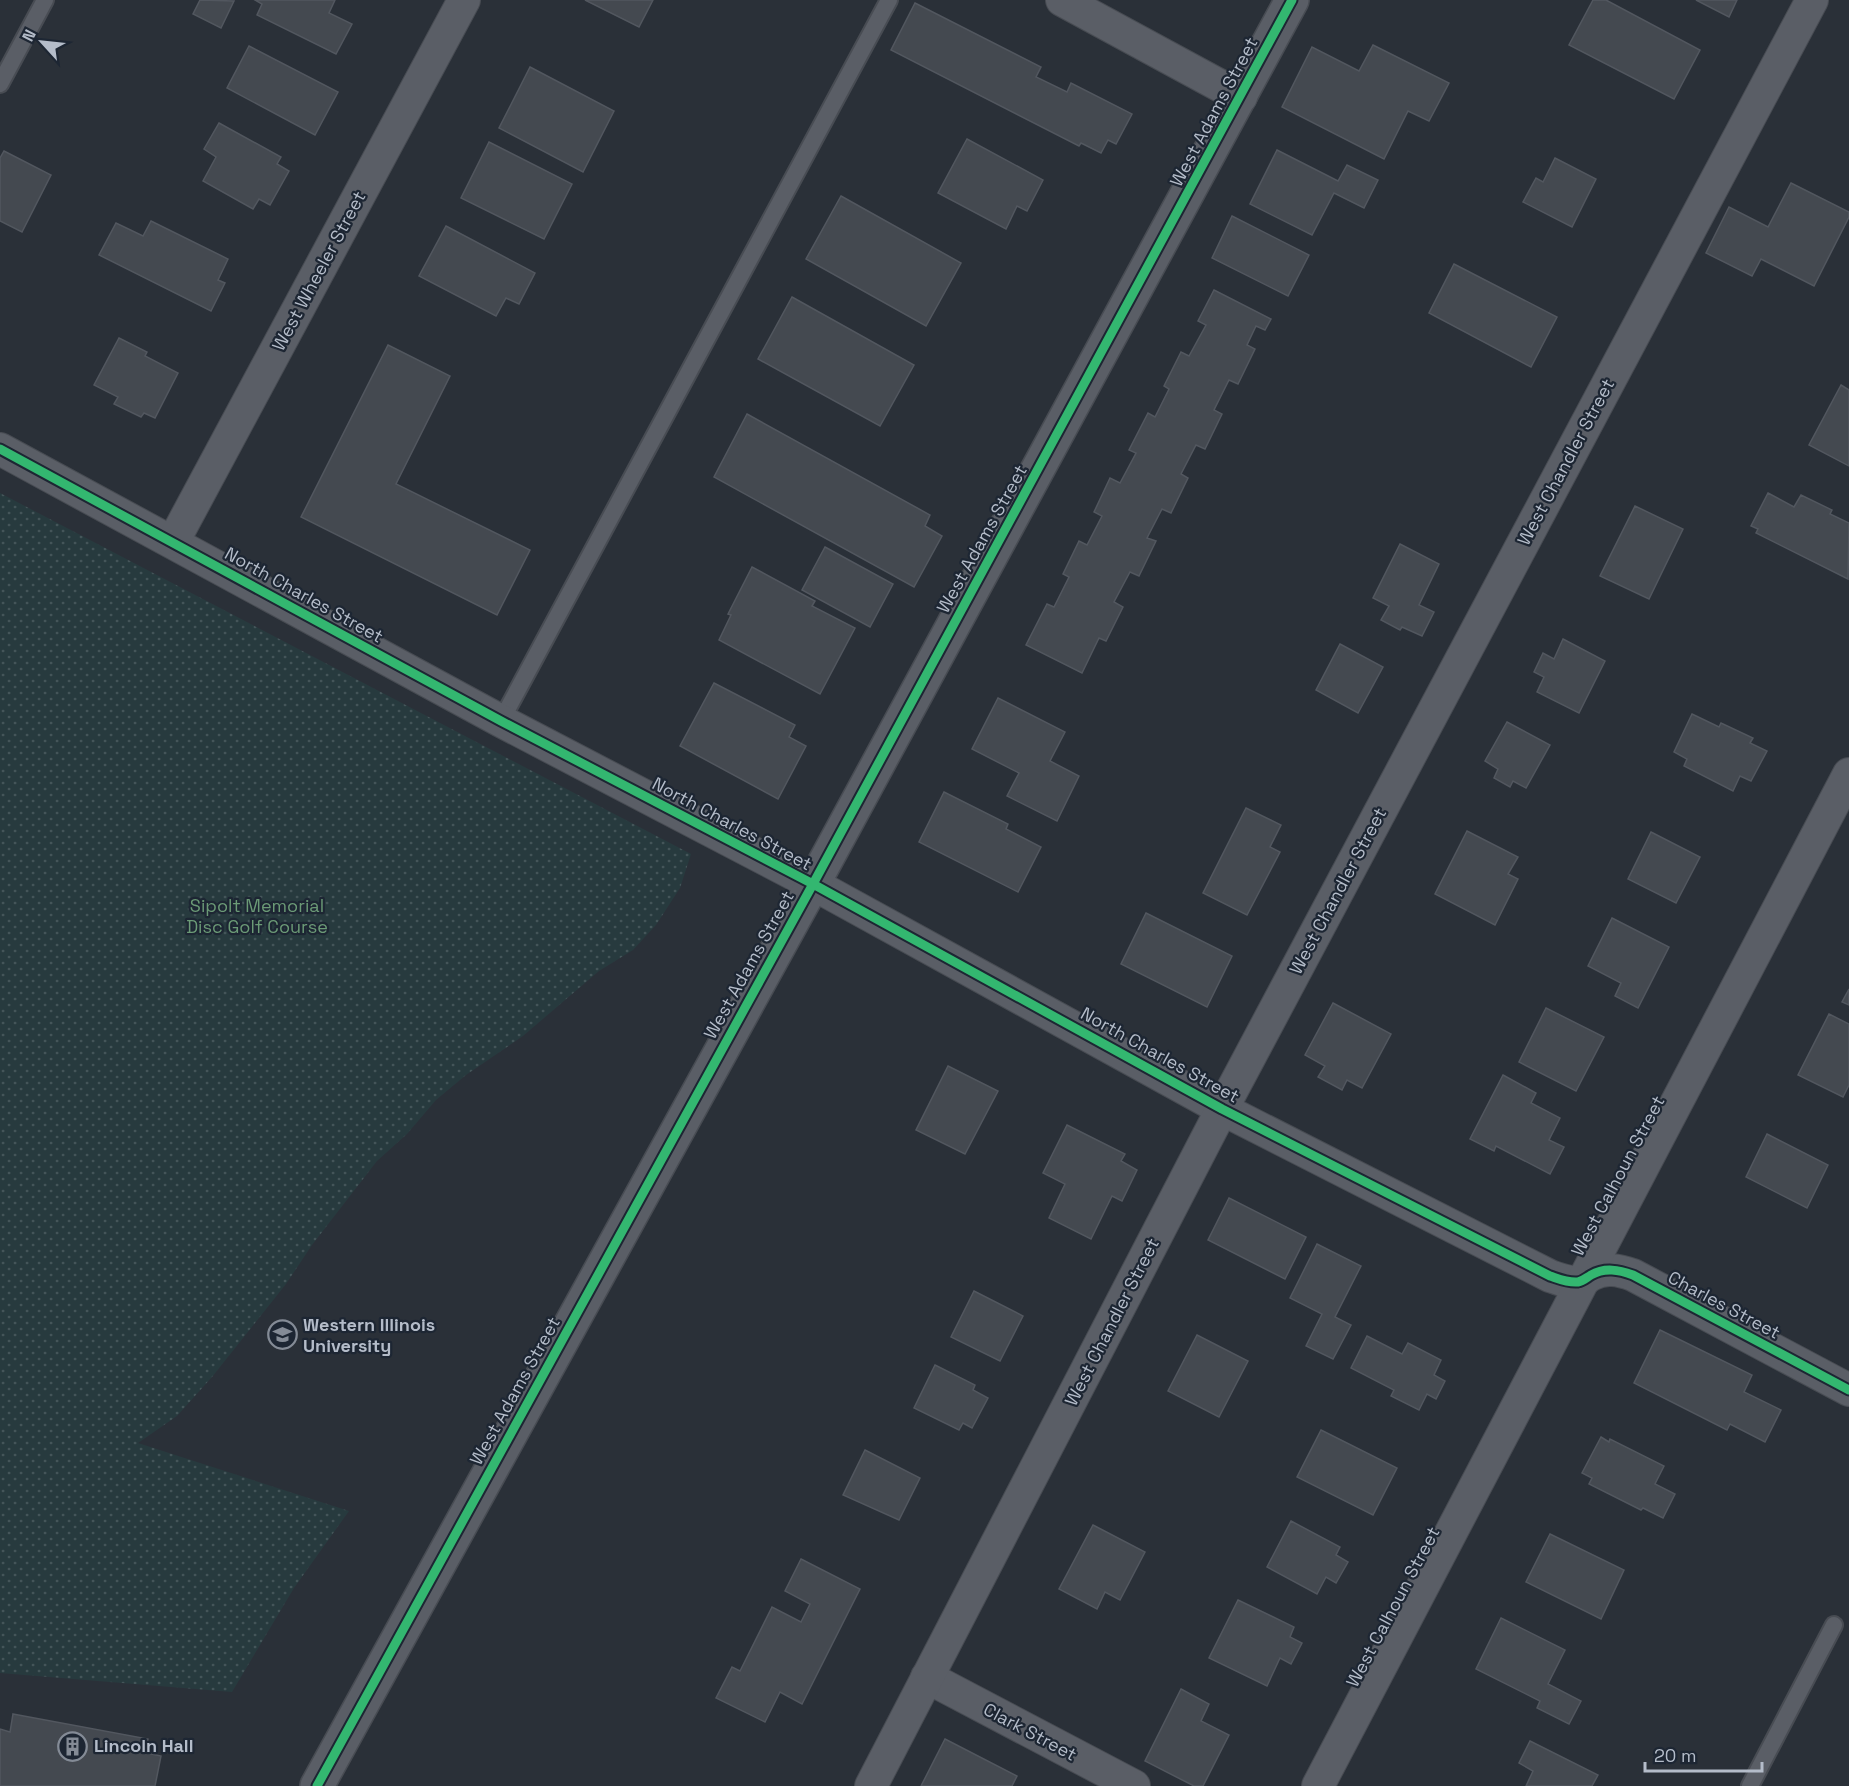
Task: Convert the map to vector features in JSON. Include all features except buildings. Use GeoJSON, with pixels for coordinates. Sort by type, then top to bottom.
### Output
{"type":"FeatureCollection","features":[{"type":"Feature","properties":{"kind":"street","name":"West Wheeler Street"},"geometry":{"type":"LineString","coordinates":[[173,542],[464,0]]}},
{"type":"Feature","properties":{"kind":"street"},"geometry":{"type":"LineString","coordinates":[[1062,0],[1241,97]]}},
{"type":"Feature","properties":{"kind":"street","name":"West Adams Street"},"geometry":{"type":"LineString","coordinates":[[317,1786],[813,884],[1292,0]]}},
{"type":"Feature","properties":{"kind":"street","name":"West Chandler Street"},"geometry":{"type":"LineString","coordinates":[[871,1786],[1222,1109],[1812,0]]}},
{"type":"Feature","properties":{"kind":"street","name":"North Charles Street"},"geometry":{"type":"LineString","coordinates":[[0,449],[501,721],[813,884],[1222,1109],[1550,1276],[1565,1281],[1581,1282]]}},
{"type":"Feature","properties":{"kind":"street","name":"West Calhoun Street"},"geometry":{"type":"LineString","coordinates":[[1318,1786],[1849,774]]}},
{"type":"Feature","properties":{"kind":"street","name":"Charles Street"},"geometry":{"type":"LineString","coordinates":[[1581,1282],[1592,1274],[1606,1270],[1621,1270],[1634,1275],[1849,1390]]}},
{"type":"Feature","properties":{"kind":"street","name":"Clark Street"},"geometry":{"type":"LineString","coordinates":[[927,1677],[1134,1786]]}},
{"type":"Feature","properties":{"kind":"lane"},"geometry":{"type":"LineString","coordinates":[[0,84],[45,0]]}},
{"type":"Feature","properties":{"kind":"lane"},"geometry":{"type":"LineString","coordinates":[[501,721],[889,0]]}},
{"type":"Feature","properties":{"kind":"lane"},"geometry":{"type":"LineString","coordinates":[[1750,1786],[1834,1625]]}},
{"type":"Feature","properties":{"kind":"green space","name":"Sipolt Memorial Disc Golf Course"},"geometry":{"type":"Polygon","coordinates":[[[0,493],[691,854],[680,888],[656,925],[633,950],[599,971],[523,1036],[466,1075],[436,1100],[407,1134],[377,1161],[312,1245],[286,1284],[212,1377],[177,1416],[138,1443],[349,1511],[294,1588],[232,1692],[0,1673],[0,493]]]}},
{"type":"Feature","properties":{"kind":"cycle path"},"geometry":{"type":"LineString","coordinates":[[317,1786],[813,884],[1292,0]]}},
{"type":"Feature","properties":{"kind":"cycle path"},"geometry":{"type":"LineString","coordinates":[[0,449],[501,721],[813,884],[1222,1109],[1550,1276],[1578,1282],[1596,1272],[1607,1270],[1633,1275],[1849,1390]]}},
{"type":"Feature","properties":{"kind":"place","name":"Western Illinois University"},"geometry":{"type":"Point","coordinates":[282,1335]}},
{"type":"Feature","properties":{"kind":"place","name":"Lincoln Hall"},"geometry":{"type":"Point","coordinates":[73,1746]}}]}
